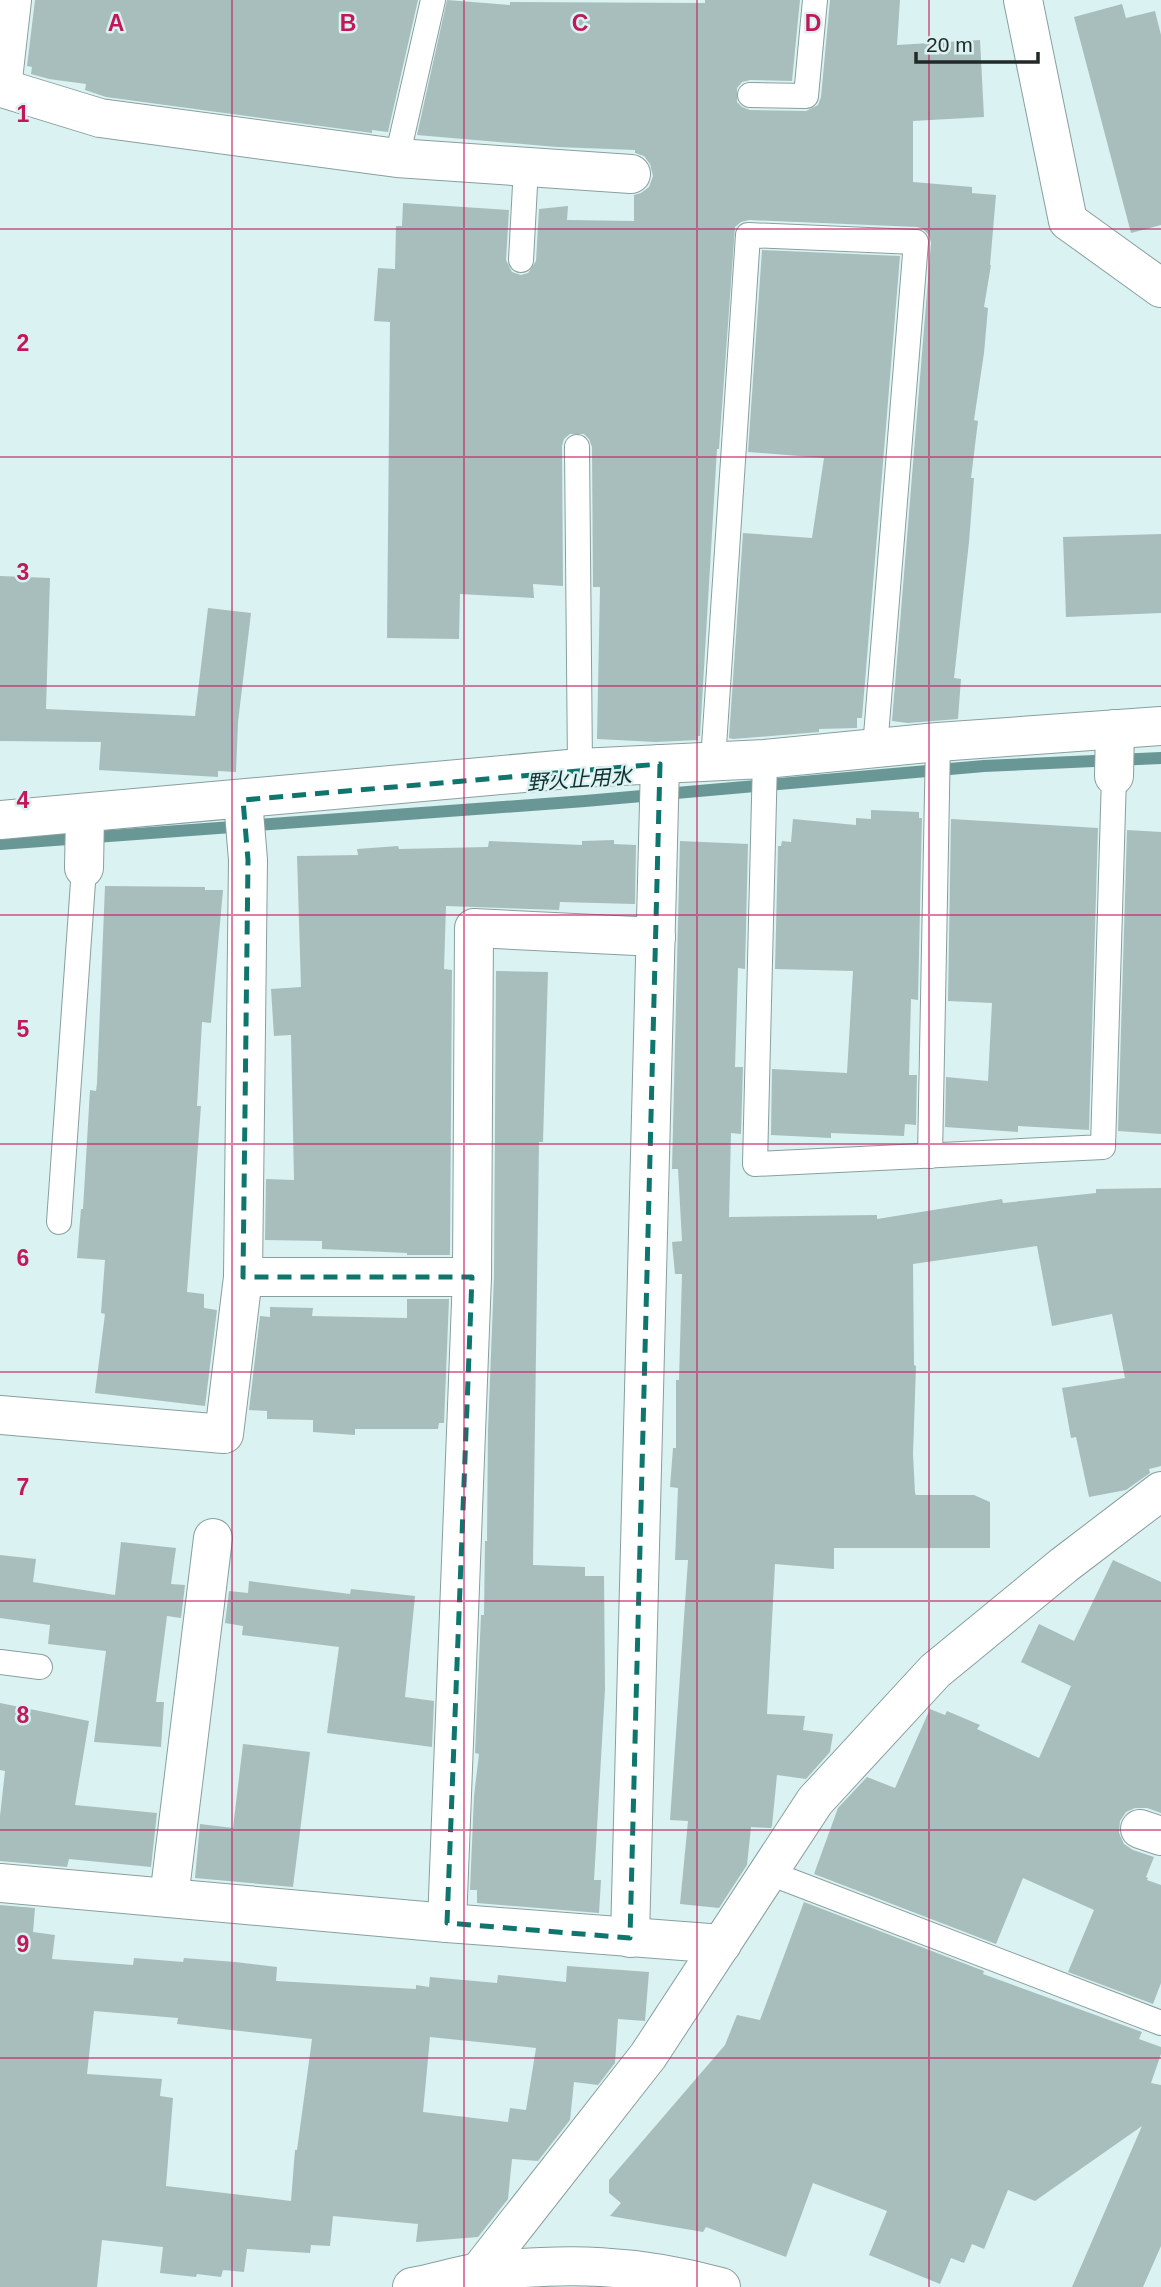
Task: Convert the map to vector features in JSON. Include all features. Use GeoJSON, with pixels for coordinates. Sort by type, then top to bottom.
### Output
{"type":"FeatureCollection","features":[{"type":"Feature","properties":{"kind":"street"},"geometry":{"type":"LineString","coordinates":[[12,0],[2,88],[100,118],[397,158],[631,174]]}},
{"type":"Feature","properties":{"kind":"street"},"geometry":{"type":"LineString","coordinates":[[1023,0],[1068,221],[1161,288]]}},
{"type":"Feature","properties":{"kind":"street"},"geometry":{"type":"LineString","coordinates":[[0,820],[85,816],[244,802],[580,768],[660,784],[713,761],[765,764],[875,748],[1114,749],[1161,726]]}},
{"type":"Feature","properties":{"kind":"street"},"geometry":{"type":"LineString","coordinates":[[630,1938],[660,784]]}},
{"type":"Feature","properties":{"kind":"street"},"geometry":{"type":"LineString","coordinates":[[0,1415],[224,1434],[243,1277],[248,860],[244,802]]}},
{"type":"Feature","properties":{"kind":"street"},"geometry":{"type":"LineString","coordinates":[[84,868],[85,816]]}},
{"type":"Feature","properties":{"kind":"street"},"geometry":{"type":"LineString","coordinates":[[447,1923],[472,1276],[474,928],[656,937]]}},
{"type":"Feature","properties":{"kind":"street"},"geometry":{"type":"LineString","coordinates":[[243,1277],[472,1276]]}},
{"type":"Feature","properties":{"kind":"street"},"geometry":{"type":"LineString","coordinates":[[478,2273],[648,2056],[815,1801],[935,1671],[1064,1565],[1161,1491]]}},
{"type":"Feature","properties":{"kind":"street"},"geometry":{"type":"LineString","coordinates":[[169,1898],[213,1538]]}},
{"type":"Feature","properties":{"kind":"street"},"geometry":{"type":"LineString","coordinates":[[0,1883],[447,1923],[722,1944]]}},
{"type":"Feature","properties":{"kind":"street"},"geometry":{"type":"LineString","coordinates":[[426,2286],[478,2273],[582,2266],[644,2269],[722,2287]]}},
{"type":"Feature","properties":{"kind":"lane"},"geometry":{"type":"LineString","coordinates":[[397,158],[433,0]]}},
{"type":"Feature","properties":{"kind":"lane"},"geometry":{"type":"LineString","coordinates":[[750,95],[806,96],[815,0]]}},
{"type":"Feature","properties":{"kind":"lane"},"geometry":{"type":"LineString","coordinates":[[520,260],[526,167]]}},
{"type":"Feature","properties":{"kind":"lane"},"geometry":{"type":"LineString","coordinates":[[713,761],[748,235],[916,242],[875,748]]}},
{"type":"Feature","properties":{"kind":"lane"},"geometry":{"type":"LineString","coordinates":[[577,447],[580,768]]}},
{"type":"Feature","properties":{"kind":"lane"},"geometry":{"type":"LineString","coordinates":[[765,764],[755,1164],[1103,1147],[1114,749]]}},
{"type":"Feature","properties":{"kind":"lane"},"geometry":{"type":"LineString","coordinates":[[930,1156],[938,750]]}},
{"type":"Feature","properties":{"kind":"lane"},"geometry":{"type":"LineString","coordinates":[[59,1222],[84,868]]}},
{"type":"Feature","properties":{"kind":"lane"},"geometry":{"type":"LineString","coordinates":[[0,1662],[40,1667]]}},
{"type":"Feature","properties":{"kind":"lane"},"geometry":{"type":"LineString","coordinates":[[767,1872],[1161,2023]]}},
{"type":"Feature","properties":{"kind":"highlighted area"},"geometry":{"type":"Polygon","coordinates":[[[660,764],[630,1938],[447,1923],[472,1277],[243,1277],[248,860],[243,800],[660,764]]]}},
{"type":"Feature","properties":{"kind":"building"},"geometry":{"type":"Polygon","coordinates":[[[35,0],[418,0],[388,132],[372,130],[372,133],[106,97],[85,90],[86,84],[31,74],[32,67],[27,66],[35,0]]]}},
{"type":"Feature","properties":{"kind":"building"},"geometry":{"type":"Polygon","coordinates":[[[447,0],[510,5],[510,2],[705,3],[705,0],[800,0],[792,81],[742,82],[737,88],[737,102],[750,110],[806,111],[818,105],[830,0],[900,0],[897,45],[980,40],[984,117],[913,121],[913,182],[972,187],[972,193],[996,195],[991,265],[984,307],[988,308],[984,353],[974,420],[978,421],[971,478],[974,478],[969,542],[954,678],[961,679],[958,719],[908,723],[892,721],[931,243],[929,235],[917,227],[749,220],[735,227],[698,740],[656,742],[597,739],[600,587],[593,587],[592,447],[584,434],[570,434],[564,439],[562,446],[563,586],[533,584],[534,598],[460,594],[459,639],[387,638],[390,322],[374,321],[378,268],[395,269],[396,226],[402,226],[403,203],[509,210],[506,260],[512,272],[521,275],[528,273],[536,261],[539,209],[568,206],[567,220],[634,221],[634,195],[649,187],[653,176],[650,164],[644,156],[635,153],[635,150],[557,147],[417,135],[447,0]]]}},
{"type":"Feature","properties":{"kind":"building"},"geometry":{"type":"Polygon","coordinates":[[[1122,4],[1126,18],[1155,11],[1161,35],[1161,225],[1131,233],[1074,17],[1122,4]]]}},
{"type":"Feature","properties":{"kind":"building"},"geometry":{"type":"Polygon","coordinates":[[[762,250],[900,256],[862,718],[857,718],[857,728],[819,729],[819,732],[733,739],[729,738],[743,533],[812,538],[824,458],[748,452],[762,250]]]}},
{"type":"Feature","properties":{"kind":"building"},"geometry":{"type":"Polygon","coordinates":[[[1161,534],[1161,613],[1066,617],[1063,537],[1161,534]]]}},
{"type":"Feature","properties":{"kind":"building"},"geometry":{"type":"Polygon","coordinates":[[[0,576],[50,578],[46,709],[195,716],[208,608],[251,613],[238,722],[236,772],[218,771],[218,777],[99,770],[101,742],[0,741],[0,576]]]}},
{"type":"Feature","properties":{"kind":"building"},"geometry":{"type":"Polygon","coordinates":[[[871,810],[919,812],[919,818],[922,818],[918,1000],[911,999],[909,1075],[917,1075],[916,1125],[905,1124],[904,1136],[831,1133],[831,1138],[771,1135],[772,1069],[847,1073],[853,971],[775,969],[778,846],[781,846],[782,841],[791,842],[793,819],[856,825],[856,818],[871,819],[871,810]]]}},
{"type":"Feature","properties":{"kind":"building"},"geometry":{"type":"Polygon","coordinates":[[[951,819],[1098,828],[1089,1130],[1018,1126],[1018,1132],[945,1127],[946,1077],[988,1081],[992,1003],[948,1001],[951,819]]]}},
{"type":"Feature","properties":{"kind":"building"},"geometry":{"type":"Polygon","coordinates":[[[1127,830],[1161,832],[1161,1134],[1118,1131],[1127,830]]]}},
{"type":"Feature","properties":{"kind":"building"},"geometry":{"type":"Polygon","coordinates":[[[614,840],[614,844],[636,845],[635,904],[560,902],[559,910],[446,906],[444,969],[452,970],[450,1255],[322,1249],[322,1241],[265,1240],[266,1179],[294,1180],[291,1035],[274,1036],[271,989],[301,987],[297,856],[358,855],[357,849],[398,846],[399,849],[488,847],[489,841],[582,845],[582,841],[614,840]]]}},
{"type":"Feature","properties":{"kind":"building"},"geometry":{"type":"Polygon","coordinates":[[[680,841],[748,844],[745,969],[738,968],[735,1067],[743,1067],[741,1134],[731,1133],[729,1217],[877,1215],[877,1219],[1002,1199],[1003,1203],[1096,1193],[1096,1189],[1161,1188],[1161,1466],[1149,1469],[1150,1473],[1126,1490],[1089,1497],[1076,1437],[1071,1438],[1062,1388],[1125,1378],[1112,1314],[1052,1326],[1037,1246],[913,1264],[916,1366],[913,1454],[915,1493],[974,1495],[990,1502],[990,1548],[834,1548],[834,1569],[775,1564],[767,1714],[805,1716],[803,1730],[833,1734],[830,1752],[806,1779],[777,1775],[772,1826],[751,1827],[747,1865],[719,1908],[680,1904],[688,1821],[670,1820],[688,1560],[675,1560],[678,1488],[670,1487],[673,1448],[676,1448],[676,1380],[679,1380],[682,1274],[675,1274],[672,1242],[682,1241],[678,1169],[672,1169],[680,841]]]}},
{"type":"Feature","properties":{"kind":"building"},"geometry":{"type":"Polygon","coordinates":[[[105,886],[205,887],[205,890],[223,890],[211,1023],[202,1022],[197,1106],[201,1106],[187,1292],[204,1294],[204,1308],[217,1310],[205,1406],[95,1393],[105,1314],[101,1313],[105,1260],[77,1258],[83,1209],[90,1090],[96,1091],[97,1083],[105,886]]]}},
{"type":"Feature","properties":{"kind":"building"},"geometry":{"type":"Polygon","coordinates":[[[496,971],[548,972],[543,1142],[539,1142],[533,1565],[585,1567],[585,1576],[604,1576],[605,1689],[594,1880],[601,1880],[599,1913],[477,1903],[477,1890],[470,1890],[474,1796],[479,1754],[475,1753],[481,1615],[484,1615],[487,1541],[494,1277],[496,971]]]}},
{"type":"Feature","properties":{"kind":"building"},"geometry":{"type":"Polygon","coordinates":[[[407,1299],[449,1299],[444,1423],[439,1423],[438,1429],[355,1429],[355,1435],[313,1432],[313,1420],[267,1419],[267,1411],[249,1410],[260,1316],[270,1317],[270,1307],[313,1308],[312,1316],[407,1318],[407,1299]]]}},
{"type":"Feature","properties":{"kind":"building"},"geometry":{"type":"Polygon","coordinates":[[[121,1542],[176,1548],[171,1584],[185,1585],[181,1618],[167,1616],[156,1702],[164,1702],[161,1747],[94,1742],[106,1651],[48,1644],[50,1625],[0,1618],[0,1555],[36,1559],[33,1582],[115,1595],[121,1542]]]}},
{"type":"Feature","properties":{"kind":"building"},"geometry":{"type":"Polygon","coordinates":[[[1113,1560],[1161,1582],[1161,1813],[1147,1808],[1135,1808],[1126,1812],[1120,1821],[1119,1833],[1124,1844],[1154,1857],[1146,1877],[1147,1880],[1161,1885],[1161,1983],[1153,2004],[1068,1972],[1094,1910],[1023,1878],[996,1944],[814,1874],[838,1808],[867,1777],[895,1788],[930,1709],[945,1715],[947,1711],[980,1725],[977,1729],[1039,1758],[1071,1686],[1021,1662],[1039,1624],[1074,1641],[1113,1560]]]}},
{"type":"Feature","properties":{"kind":"building"},"geometry":{"type":"Polygon","coordinates":[[[249,1581],[350,1594],[351,1589],[415,1596],[405,1697],[434,1701],[432,1747],[327,1733],[339,1647],[242,1635],[243,1626],[225,1623],[229,1591],[248,1593],[249,1581]]]}},
{"type":"Feature","properties":{"kind":"building"},"geometry":{"type":"Polygon","coordinates":[[[0,1703],[89,1721],[75,1805],[157,1813],[151,1867],[69,1859],[67,1867],[0,1861],[0,1816],[5,1771],[0,1770],[0,1703]]]}},
{"type":"Feature","properties":{"kind":"building"},"geometry":{"type":"Polygon","coordinates":[[[243,1744],[310,1752],[293,1887],[195,1878],[200,1824],[233,1828],[243,1744]]]}},
{"type":"Feature","properties":{"kind":"building"},"geometry":{"type":"Polygon","coordinates":[[[804,1902],[984,1971],[983,1974],[1142,2032],[1139,2039],[1161,2047],[1151,2083],[1161,2085],[1161,2246],[1143,2287],[1072,2287],[1142,2126],[1035,2201],[1008,2190],[984,2249],[972,2244],[964,2263],[951,2258],[940,2284],[869,2255],[887,2211],[813,2183],[786,2257],[706,2227],[703,2232],[610,2216],[621,2203],[609,2193],[609,2180],[725,2045],[737,2015],[760,2020],[804,1902]]]}},
{"type":"Feature","properties":{"kind":"building"},"geometry":{"type":"Polygon","coordinates":[[[0,1905],[35,1908],[33,1932],[55,1935],[52,1959],[133,1965],[134,1958],[235,1962],[277,1967],[276,1981],[416,1989],[416,1985],[429,1987],[430,1977],[497,1983],[498,1975],[566,1982],[567,1966],[649,1972],[645,2021],[618,2019],[615,2063],[598,2085],[574,2082],[570,2120],[538,2161],[512,2159],[508,2199],[478,2237],[416,2242],[418,2224],[333,2216],[330,2246],[311,2245],[310,2253],[247,2249],[244,2272],[223,2270],[221,2277],[160,2273],[163,2247],[102,2240],[97,2287],[0,2287],[0,1905]],[[94,2011],[87,2074],[162,2079],[160,2096],[173,2098],[166,2186],[291,2201],[295,2150],[312,2039],[177,2024],[178,2018],[94,2011]],[[430,2037],[423,2112],[508,2122],[510,2108],[526,2110],[536,2048],[430,2037]]]}},
{"type":"Feature","properties":{"kind":"waterway","name":"野火止用水"},"geometry":{"type":"LineString","coordinates":[[0,844],[585,801],[984,766],[1161,758]]}}]}
